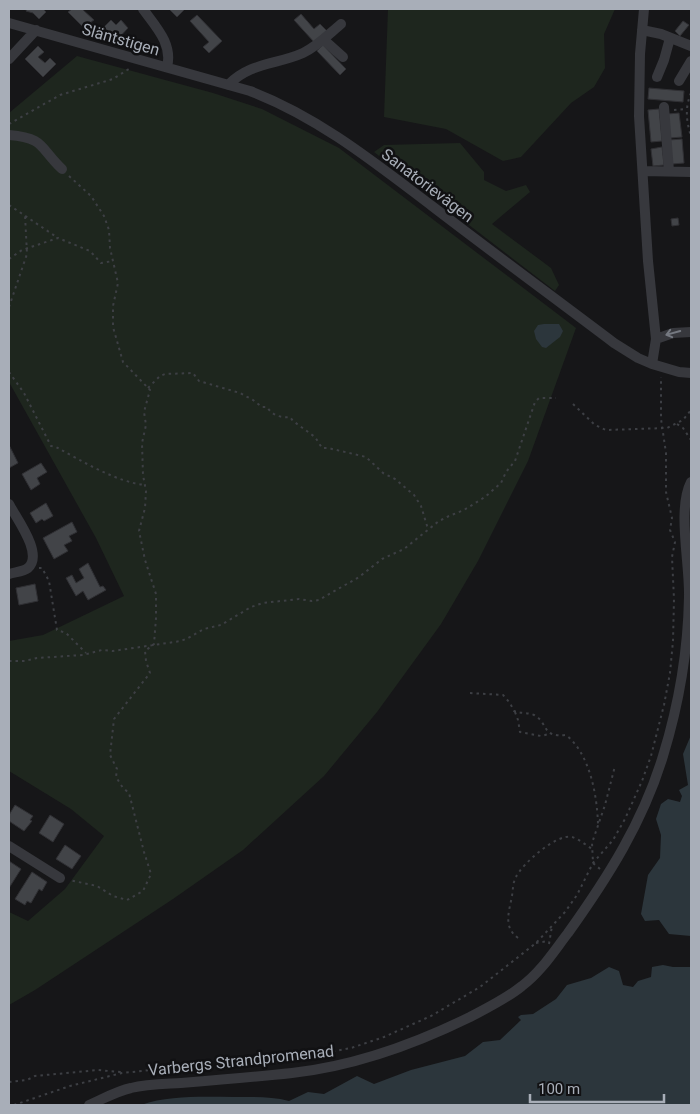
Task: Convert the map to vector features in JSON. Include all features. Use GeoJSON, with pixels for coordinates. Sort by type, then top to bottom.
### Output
{"type":"FeatureCollection","features":[{"type":"Feature","properties":{"kind":"street"},"geometry":{"type":"LineString","coordinates":[[143,9],[167,45],[169,59],[167,67]]}},
{"type":"Feature","properties":{"kind":"street"},"geometry":{"type":"LineString","coordinates":[[644,9],[639,108],[648,261],[656,340],[656,366]]}},
{"type":"Feature","properties":{"kind":"street","name":"Släntstigen"},"geometry":{"type":"LineString","coordinates":[[9,23],[167,67]]}},
{"type":"Feature","properties":{"kind":"street"},"geometry":{"type":"LineString","coordinates":[[228,84],[236,76],[247,70],[304,52],[324,40],[341,24]]}},
{"type":"Feature","properties":{"kind":"street"},"geometry":{"type":"LineString","coordinates":[[9,58],[36,30]]}},
{"type":"Feature","properties":{"kind":"street"},"geometry":{"type":"LineString","coordinates":[[642,30],[691,46]]}},
{"type":"Feature","properties":{"kind":"street"},"geometry":{"type":"LineString","coordinates":[[657,77],[670,38]]}},
{"type":"Feature","properties":{"kind":"street"},"geometry":{"type":"LineString","coordinates":[[324,40],[343,57]]}},
{"type":"Feature","properties":{"kind":"street"},"geometry":{"type":"LineString","coordinates":[[679,81],[691,61]]}},
{"type":"Feature","properties":{"kind":"street","name":"Sanatorievägen"},"geometry":{"type":"LineString","coordinates":[[167,67],[228,84],[267,98],[310,119],[375,164],[614,343],[638,358],[656,366],[691,373]]}},
{"type":"Feature","properties":{"kind":"street"},"geometry":{"type":"LineString","coordinates":[[664,109],[669,171]]}},
{"type":"Feature","properties":{"kind":"street"},"geometry":{"type":"LineString","coordinates":[[9,135],[30,138],[38,142],[62,169]]}},
{"type":"Feature","properties":{"kind":"street"},"geometry":{"type":"LineString","coordinates":[[643,171],[691,172]]}},
{"type":"Feature","properties":{"kind":"street"},"geometry":{"type":"LineString","coordinates":[[656,340],[673,333],[691,332]]}},
{"type":"Feature","properties":{"kind":"street","name":"Varbergs Strandpromenad"},"geometry":{"type":"LineString","coordinates":[[89,1105],[132,1087],[294,1073],[334,1067],[395,1050],[485,1009],[523,986],[538,972],[609,874],[637,824],[658,774],[680,693],[687,640],[689,596],[685,498],[691,482]]}},
{"type":"Feature","properties":{"kind":"street"},"geometry":{"type":"LineString","coordinates":[[9,504],[33,549],[33,556],[29,566],[22,571],[9,574]]}},
{"type":"Feature","properties":{"kind":"street"},"geometry":{"type":"LineString","coordinates":[[9,846],[60,878]]}},
{"type":"Feature","properties":{"kind":"path"},"geometry":{"type":"LineString","coordinates":[[9,124],[60,96],[113,79],[142,60]]}},
{"type":"Feature","properties":{"kind":"path"},"geometry":{"type":"LineString","coordinates":[[691,93],[686,109],[691,136]]}},
{"type":"Feature","properties":{"kind":"path"},"geometry":{"type":"LineString","coordinates":[[664,109],[686,109]]}},
{"type":"Feature","properties":{"kind":"path"},"geometry":{"type":"LineString","coordinates":[[60,878],[97,886],[113,896],[127,900],[143,891],[151,874],[129,793],[123,788],[116,777],[117,769],[110,755],[114,719],[150,673],[145,650],[154,644],[156,618],[156,594],[145,560],[139,531],[145,508],[142,443],[146,425],[144,412],[150,390],[123,362],[113,328],[113,306],[118,283],[109,230],[104,216],[91,196],[62,169]]}},
{"type":"Feature","properties":{"kind":"path"},"geometry":{"type":"LineString","coordinates":[[9,205],[58,238],[90,251],[101,263],[113,261]]}},
{"type":"Feature","properties":{"kind":"path"},"geometry":{"type":"LineString","coordinates":[[9,307],[22,272],[27,248],[25,215]]}},
{"type":"Feature","properties":{"kind":"path"},"geometry":{"type":"LineString","coordinates":[[9,259],[27,248],[58,238]]}},
{"type":"Feature","properties":{"kind":"path"},"geometry":{"type":"LineString","coordinates":[[14,1105],[64,1088],[122,1073],[171,1068],[272,1063],[301,1059],[351,1048],[408,1027],[431,1016],[480,987],[536,943],[578,895],[592,863],[618,832],[642,781],[656,736],[670,673],[674,615],[672,557],[674,542],[670,530],[672,518],[666,492],[666,453],[656,366]]}},
{"type":"Feature","properties":{"kind":"path"},"geometry":{"type":"LineString","coordinates":[[9,372],[24,393],[51,446],[134,484],[145,485]]}},
{"type":"Feature","properties":{"kind":"path"},"geometry":{"type":"LineString","coordinates":[[148,388],[160,376],[165,374],[192,373],[199,382],[240,393],[254,400],[262,407],[266,407],[277,416],[290,417],[316,437],[322,448],[366,457],[383,473],[395,479],[414,495],[421,506],[428,529]]}},
{"type":"Feature","properties":{"kind":"path"},"geometry":{"type":"LineString","coordinates":[[9,661],[25,661],[37,658],[86,654],[102,650],[113,651],[151,646],[188,638],[204,629],[221,625],[251,607],[263,603],[300,599],[319,600],[359,577],[382,559],[404,549],[428,529],[449,516],[464,510],[496,489],[501,484],[506,472],[514,461],[535,402],[539,398],[556,398]]}},
{"type":"Feature","properties":{"kind":"path"},"geometry":{"type":"LineString","coordinates":[[573,404],[595,424],[606,430],[662,428],[678,424],[691,410]]}},
{"type":"Feature","properties":{"kind":"path"},"geometry":{"type":"LineString","coordinates":[[678,424],[691,440]]}},
{"type":"Feature","properties":{"kind":"path"},"geometry":{"type":"LineString","coordinates":[[29,566],[42,568],[49,581],[57,630],[66,634],[86,654]]}},
{"type":"Feature","properties":{"kind":"path"},"geometry":{"type":"LineString","coordinates":[[470,693],[503,696],[510,703],[514,711],[520,732],[541,736],[549,734],[566,735],[571,739],[582,754],[594,785],[598,803],[598,824]]}},
{"type":"Feature","properties":{"kind":"path"},"geometry":{"type":"LineString","coordinates":[[514,711],[520,714],[531,713],[540,719],[543,727],[549,734]]}},
{"type":"Feature","properties":{"kind":"path"},"geometry":{"type":"LineString","coordinates":[[592,863],[592,849],[615,766]]}},
{"type":"Feature","properties":{"kind":"path"},"geometry":{"type":"LineString","coordinates":[[518,938],[512,934],[507,915],[515,879],[520,870],[545,848],[563,837],[571,837],[592,849]]}},
{"type":"Feature","properties":{"kind":"path"},"geometry":{"type":"LineString","coordinates":[[592,863],[609,874]]}},
{"type":"Feature","properties":{"kind":"path"},"geometry":{"type":"LineString","coordinates":[[9,1082],[27,1080],[35,1076],[98,1070],[122,1073]]}},
{"type":"Feature","properties":{"kind":"shaded area"},"geometry":{"type":"Polygon","coordinates":[[[388,9],[615,9],[604,34],[605,68],[594,87],[571,103],[521,157],[503,161],[446,129],[384,117],[388,9]]]}},
{"type":"Feature","properties":{"kind":"shaded area"},"geometry":{"type":"Polygon","coordinates":[[[77,56],[213,93],[262,109],[339,148],[576,328],[528,461],[478,561],[441,624],[377,712],[324,776],[243,850],[173,899],[35,990],[9,1005],[9,912],[28,921],[65,889],[104,836],[71,809],[9,771],[9,641],[43,635],[124,596],[96,538],[9,382],[9,113],[77,56]]]}},
{"type":"Feature","properties":{"kind":"shaded area"},"geometry":{"type":"Polygon","coordinates":[[[460,143],[484,172],[484,180],[506,191],[526,185],[530,192],[492,224],[551,268],[559,285],[555,291],[374,152],[384,145],[460,143]]]}},
{"type":"Feature","properties":{"kind":"shaded area"},"geometry":{"type":"Polygon","coordinates":[[[559,324],[563,331],[560,337],[546,348],[542,347],[536,339],[534,331],[538,325],[559,324]]]}},
{"type":"Feature","properties":{"kind":"shaded area"},"geometry":{"type":"Polygon","coordinates":[[[691,735],[691,936],[669,934],[659,920],[645,921],[641,914],[648,875],[660,858],[661,835],[656,819],[661,804],[668,799],[680,802],[682,796],[679,790],[688,785],[683,754],[691,735]]]}},
{"type":"Feature","properties":{"kind":"shaded area"},"geometry":{"type":"Polygon","coordinates":[[[663,965],[691,967],[691,1105],[141,1105],[175,1098],[199,1097],[262,1097],[289,1101],[308,1092],[324,1094],[357,1076],[374,1084],[411,1070],[465,1056],[483,1042],[500,1040],[521,1020],[518,1017],[533,1014],[556,999],[567,985],[591,978],[609,967],[619,971],[623,985],[633,987],[638,981],[651,977],[652,967],[663,965]]]}},
{"type":"Feature","properties":{"kind":"building"},"geometry":{"type":"Polygon","coordinates":[[[27,9],[43,9],[46,12],[39,19],[33,13],[26,11],[27,9]]]}},
{"type":"Feature","properties":{"kind":"building"},"geometry":{"type":"Polygon","coordinates":[[[72,9],[82,9],[94,20],[91,22],[93,24],[86,30],[68,12],[72,9]]]}},
{"type":"Feature","properties":{"kind":"building"},"geometry":{"type":"Polygon","coordinates":[[[169,9],[185,9],[177,17],[169,9]]]}},
{"type":"Feature","properties":{"kind":"building"},"geometry":{"type":"Polygon","coordinates":[[[301,14],[314,29],[320,24],[327,31],[314,42],[294,20],[301,14]]]}},
{"type":"Feature","properties":{"kind":"building"},"geometry":{"type":"Polygon","coordinates":[[[197,15],[222,41],[209,53],[203,47],[209,42],[190,21],[197,15]]]}},
{"type":"Feature","properties":{"kind":"building"},"geometry":{"type":"Polygon","coordinates":[[[111,20],[116,25],[121,20],[128,28],[115,42],[103,28],[111,20]]]}},
{"type":"Feature","properties":{"kind":"building"},"geometry":{"type":"Polygon","coordinates":[[[683,21],[689,25],[680,36],[675,31],[683,21]]]}},
{"type":"Feature","properties":{"kind":"building"},"geometry":{"type":"Polygon","coordinates":[[[323,45],[346,69],[340,75],[317,51],[323,45]]]}},
{"type":"Feature","properties":{"kind":"building"},"geometry":{"type":"Polygon","coordinates":[[[38,46],[44,52],[38,57],[45,63],[50,58],[56,64],[43,77],[25,59],[38,46]]]}},
{"type":"Feature","properties":{"kind":"building"},"geometry":{"type":"Polygon","coordinates":[[[649,88],[684,91],[683,102],[648,99],[649,88]]]}},
{"type":"Feature","properties":{"kind":"building"},"geometry":{"type":"Polygon","coordinates":[[[659,109],[662,141],[651,142],[648,110],[659,109]]]}},
{"type":"Feature","properties":{"kind":"building"},"geometry":{"type":"Polygon","coordinates":[[[679,113],[682,137],[670,138],[668,114],[679,113]]]}},
{"type":"Feature","properties":{"kind":"building"},"geometry":{"type":"Polygon","coordinates":[[[682,139],[684,163],[672,164],[670,140],[682,139]]]}},
{"type":"Feature","properties":{"kind":"building"},"geometry":{"type":"Polygon","coordinates":[[[662,147],[664,165],[653,166],[651,149],[662,147]]]}},
{"type":"Feature","properties":{"kind":"building"},"geometry":{"type":"Polygon","coordinates":[[[678,218],[679,225],[672,226],[671,219],[678,218]]]}},
{"type":"Feature","properties":{"kind":"building"},"geometry":{"type":"Polygon","coordinates":[[[9,445],[18,463],[9,468],[9,445]]]}},
{"type":"Feature","properties":{"kind":"building"},"geometry":{"type":"Polygon","coordinates":[[[41,463],[47,472],[37,478],[40,484],[31,490],[22,474],[41,463]]]}},
{"type":"Feature","properties":{"kind":"building"},"geometry":{"type":"Polygon","coordinates":[[[46,503],[53,516],[36,523],[30,513],[46,503]]]}},
{"type":"Feature","properties":{"kind":"building"},"geometry":{"type":"Polygon","coordinates":[[[72,522],[77,532],[69,536],[72,541],[64,545],[68,551],[54,559],[43,538],[72,522]]]}},
{"type":"Feature","properties":{"kind":"building"},"geometry":{"type":"Polygon","coordinates":[[[88,563],[100,587],[103,586],[106,590],[88,600],[83,591],[76,596],[66,578],[72,575],[76,583],[84,578],[79,569],[88,563]]]}},
{"type":"Feature","properties":{"kind":"building"},"geometry":{"type":"Polygon","coordinates":[[[35,584],[38,601],[19,605],[16,588],[35,584]]]}},
{"type":"Feature","properties":{"kind":"building"},"geometry":{"type":"Polygon","coordinates":[[[15,805],[33,816],[30,820],[32,821],[24,831],[9,821],[9,815],[15,805]]]}},
{"type":"Feature","properties":{"kind":"building"},"geometry":{"type":"Polygon","coordinates":[[[50,815],[64,824],[53,842],[39,833],[50,815]]]}},
{"type":"Feature","properties":{"kind":"building"},"geometry":{"type":"Polygon","coordinates":[[[65,845],[81,856],[72,869],[56,859],[65,845]]]}},
{"type":"Feature","properties":{"kind":"building"},"geometry":{"type":"Polygon","coordinates":[[[9,861],[21,869],[9,888],[9,861]]]}},
{"type":"Feature","properties":{"kind":"building"},"geometry":{"type":"Polygon","coordinates":[[[32,872],[47,882],[42,891],[39,889],[31,903],[27,901],[25,905],[15,899],[32,872]]]}}]}
